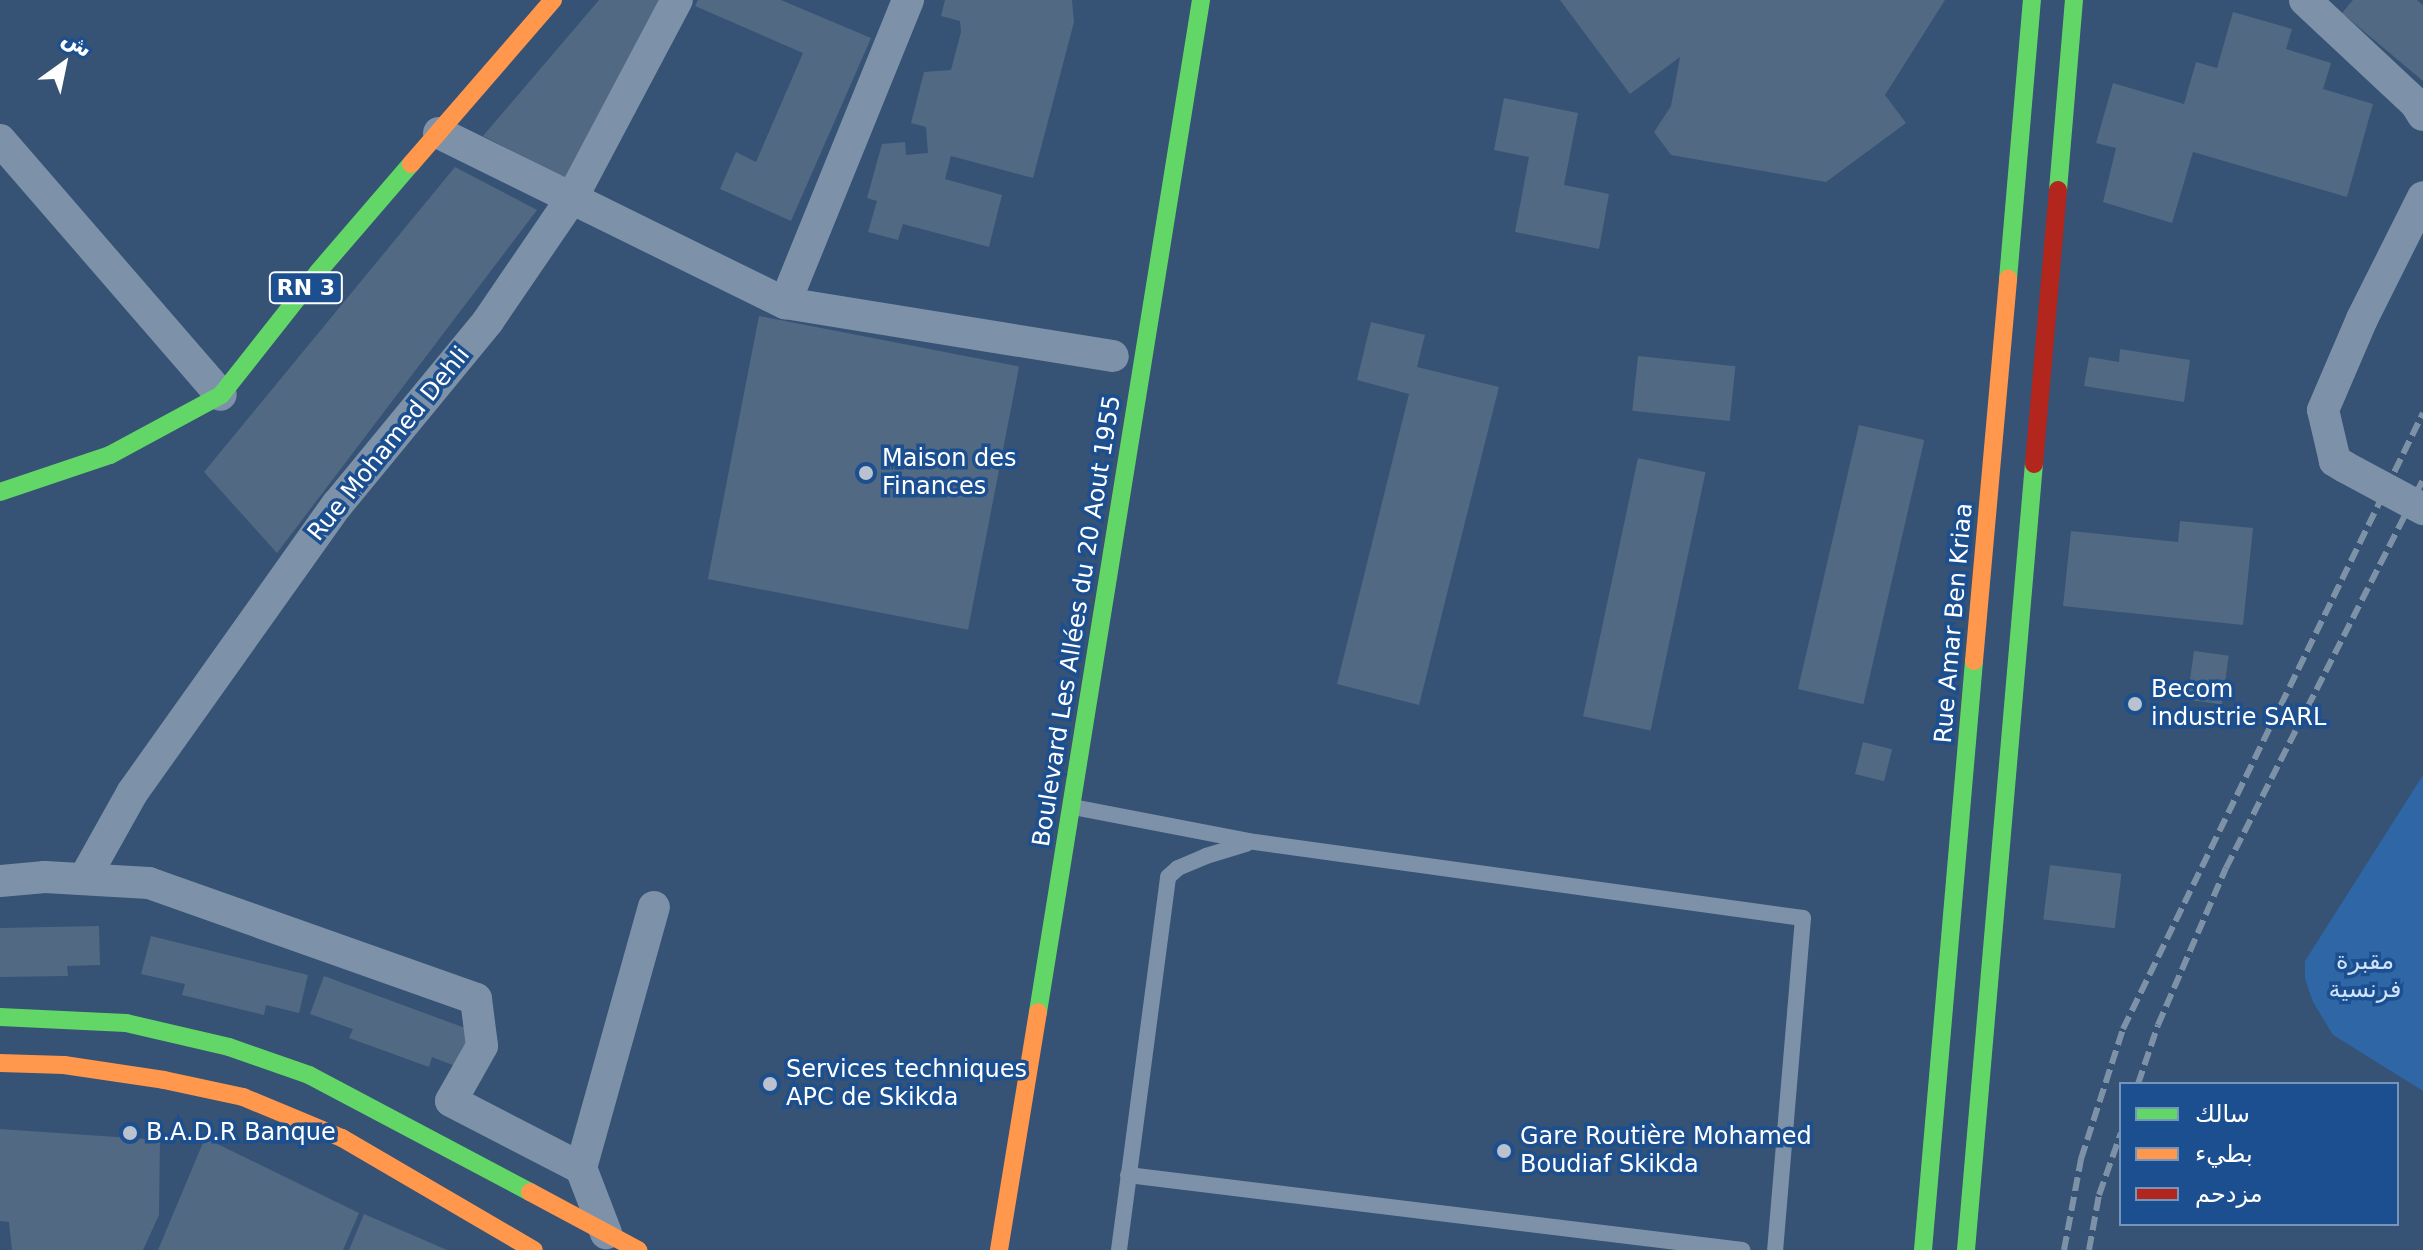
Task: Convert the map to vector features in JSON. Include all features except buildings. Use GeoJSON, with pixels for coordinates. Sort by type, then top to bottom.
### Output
{"type":"FeatureCollection","features":[{"type":"Feature","properties":{"kind":"main road","name":"RN 3"},"geometry":{"type":"LineString","coordinates":[[0,492],[110,455],[221,395],[318,272],[553,0]]}},
{"type":"Feature","properties":{"kind":"main road","name":"Boulevard Les Allées du 20 Aout 1955"},"geometry":{"type":"LineString","coordinates":[[999,1250],[1201,0]]}},
{"type":"Feature","properties":{"kind":"main road","name":"Rue Amar Ben Kriaa"},"geometry":{"type":"LineString","coordinates":[[1923,1250],[2032,0]]}},
{"type":"Feature","properties":{"kind":"main road"},"geometry":{"type":"LineString","coordinates":[[1966,1250],[2074,0]]}},
{"type":"Feature","properties":{"kind":"main road"},"geometry":{"type":"LineString","coordinates":[[0,1017],[126,1023],[229,1047],[309,1075],[611,1242]]}},
{"type":"Feature","properties":{"kind":"main road"},"geometry":{"type":"LineString","coordinates":[[0,1063],[78,1067],[164,1080],[243,1097],[342,1138],[534,1250]]}},
{"type":"Feature","properties":{"kind":"street","name":"Rue Mohamed Dehli"},"geometry":{"type":"LineString","coordinates":[[84,879],[132,793],[337,505],[488,321],[572,198],[677,0]]}},
{"type":"Feature","properties":{"kind":"street"},"geometry":{"type":"LineString","coordinates":[[785,303],[908,0]]}},
{"type":"Feature","properties":{"kind":"street"},"geometry":{"type":"LineString","coordinates":[[2305,0],[2416,104],[2423,115]]}},
{"type":"Feature","properties":{"kind":"street"},"geometry":{"type":"LineString","coordinates":[[439,133],[785,303],[1113,356]]}},
{"type":"Feature","properties":{"kind":"street"},"geometry":{"type":"LineString","coordinates":[[1,142],[221,395]]}},
{"type":"Feature","properties":{"kind":"street"},"geometry":{"type":"LineString","coordinates":[[2423,197],[2362,319],[2323,410],[2335,461],[2423,509]]}},
{"type":"Feature","properties":{"kind":"street"},"geometry":{"type":"LineString","coordinates":[[0,881],[45,877],[149,883],[476,999],[482,1046],[451,1101],[581,1168]]}},
{"type":"Feature","properties":{"kind":"street"},"geometry":{"type":"LineString","coordinates":[[611,1242],[581,1168],[654,907]]}},
{"type":"Feature","properties":{"kind":"lane"},"geometry":{"type":"LineString","coordinates":[[1071,806],[1255,842],[1803,918],[1775,1250]]}},
{"type":"Feature","properties":{"kind":"lane"},"geometry":{"type":"LineString","coordinates":[[1119,1250],[1168,877],[1178,868],[1206,856],[1255,842]]}},
{"type":"Feature","properties":{"kind":"lane"},"geometry":{"type":"LineString","coordinates":[[1128,1175],[1742,1250]]}},
{"type":"Feature","properties":{"kind":"green space","name":"مقبرة فرنسية"},"geometry":{"type":"Polygon","coordinates":[[[2423,775],[2423,1091],[2333,1035],[2313,1002],[2305,979],[2305,961],[2423,775]]]}},
{"type":"Feature","properties":{"kind":"railway"},"geometry":{"type":"LineString","coordinates":[[2064,1250],[2081,1159],[2123,1029],[2423,413]]}},
{"type":"Feature","properties":{"kind":"railway"},"geometry":{"type":"LineString","coordinates":[[2139,1082],[2158,1025],[2226,868],[2423,480]]}},
{"type":"Feature","properties":{"kind":"railway"},"geometry":{"type":"LineString","coordinates":[[2089,1250],[2099,1195],[2119,1139]]}},
{"type":"Feature","properties":{"kind":"traffic: fast"},"geometry":{"type":"LineString","coordinates":[[1038,1012],[1201,0]]}},
{"type":"Feature","properties":{"kind":"traffic: fast"},"geometry":{"type":"LineString","coordinates":[[2008,279],[2032,0]]}},
{"type":"Feature","properties":{"kind":"traffic: fast"},"geometry":{"type":"LineString","coordinates":[[2058,190],[2074,0]]}},
{"type":"Feature","properties":{"kind":"traffic: fast"},"geometry":{"type":"LineString","coordinates":[[0,492],[110,455],[221,395],[318,272],[411,164]]}},
{"type":"Feature","properties":{"kind":"traffic: fast"},"geometry":{"type":"LineString","coordinates":[[1966,1250],[2034,464]]}},
{"type":"Feature","properties":{"kind":"traffic: fast"},"geometry":{"type":"LineString","coordinates":[[1923,1250],[1974,661]]}},
{"type":"Feature","properties":{"kind":"traffic: fast"},"geometry":{"type":"LineString","coordinates":[[0,1017],[126,1023],[229,1047],[309,1075],[530,1192]]}},
{"type":"Feature","properties":{"kind":"traffic: slow"},"geometry":{"type":"LineString","coordinates":[[411,164],[553,0]]}},
{"type":"Feature","properties":{"kind":"traffic: slow"},"geometry":{"type":"LineString","coordinates":[[1974,661],[2008,279]]}},
{"type":"Feature","properties":{"kind":"traffic: slow"},"geometry":{"type":"LineString","coordinates":[[999,1250],[1038,1012]]}},
{"type":"Feature","properties":{"kind":"traffic: slow"},"geometry":{"type":"LineString","coordinates":[[0,1063],[64,1065],[164,1080],[243,1097],[342,1138],[534,1250]]}},
{"type":"Feature","properties":{"kind":"traffic: slow"},"geometry":{"type":"LineString","coordinates":[[530,1192],[638,1250]]}},
{"type":"Feature","properties":{"kind":"traffic: jam"},"geometry":{"type":"LineString","coordinates":[[2034,464],[2058,190]]}},
{"type":"Feature","properties":{"kind":"place","name":"Maison des Finances"},"geometry":{"type":"Point","coordinates":[866,473]}},
{"type":"Feature","properties":{"kind":"place","name":"Becom industrie SARL"},"geometry":{"type":"Point","coordinates":[2135,704]}},
{"type":"Feature","properties":{"kind":"place","name":"Services techniques APC de Skikda"},"geometry":{"type":"Point","coordinates":[770,1084]}},
{"type":"Feature","properties":{"kind":"place","name":"B.A.D.R Banque"},"geometry":{"type":"Point","coordinates":[130,1133]}},
{"type":"Feature","properties":{"kind":"place","name":"Gare Routière Mohamed Boudiaf Skikda"},"geometry":{"type":"Point","coordinates":[1504,1151]}}]}
